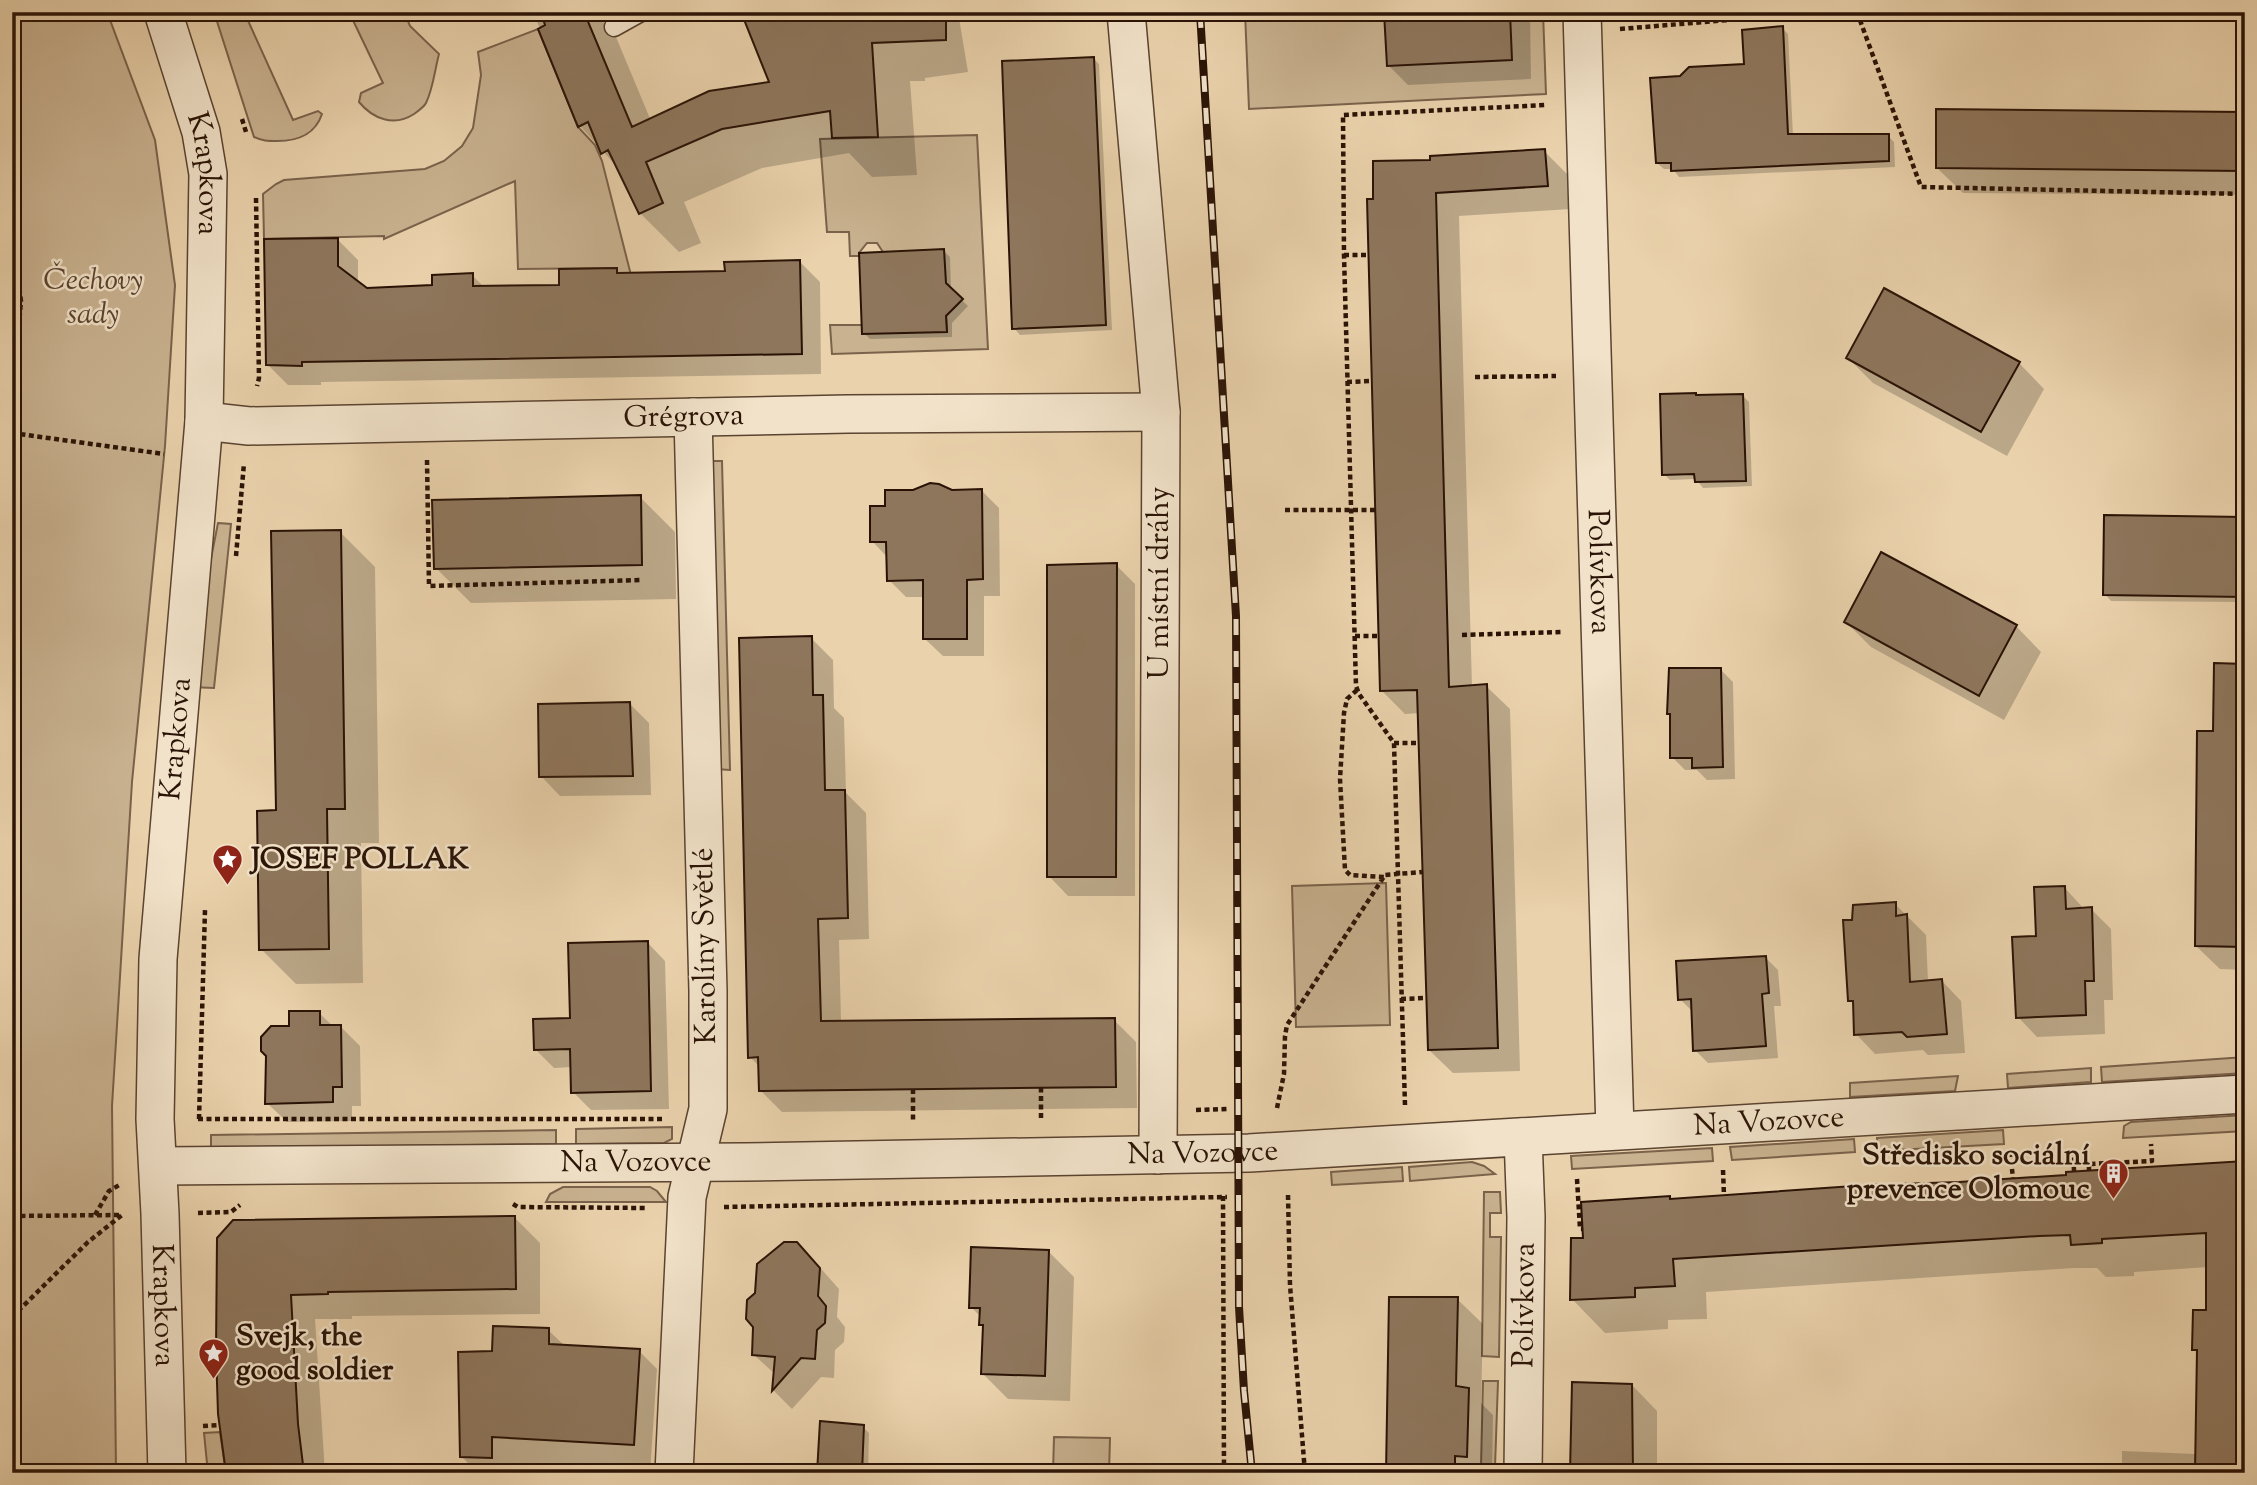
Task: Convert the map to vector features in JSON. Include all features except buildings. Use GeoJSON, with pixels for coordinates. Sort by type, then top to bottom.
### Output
{"type":"FeatureCollection","features":[{"type":"Feature","properties":{"kind":"street","name":"Krapkova"},"geometry":{"type":"LineString","coordinates":[[163,12],[201,132],[208,174],[205,421],[158,959],[155,1119],[167,1473]]}},
{"type":"Feature","properties":{"kind":"street","name":"U místní dráhy"},"geometry":{"type":"LineString","coordinates":[[1126,12],[1161,412],[1158,1155]]}},
{"type":"Feature","properties":{"kind":"street","name":"Polívkova"},"geometry":{"type":"LineString","coordinates":[[1582,12],[1627,1130]]}},
{"type":"Feature","properties":{"kind":"street","name":"Grégrova"},"geometry":{"type":"LineString","coordinates":[[205,421],[249,426],[848,414],[1161,412]]}},
{"type":"Feature","properties":{"kind":"street","name":"Karolíny Světlé"},"geometry":{"type":"LineString","coordinates":[[674,1473],[687,1197],[706,1120],[708,1083],[692,417]]}},
{"type":"Feature","properties":{"kind":"street","name":"Na Vozovce"},"geometry":{"type":"LineString","coordinates":[[158,1166],[1223,1153],[2245,1094]]}},
{"type":"Feature","properties":{"kind":"street","name":"Polívkova"},"geometry":{"type":"LineString","coordinates":[[1523,1137],[1526,1217],[1523,1473]]}},
{"type":"Feature","properties":{"kind":"lane"},"geometry":{"type":"LineString","coordinates":[[614,27],[641,12]]}},
{"type":"Feature","properties":{"kind":"path"},"geometry":{"type":"LineString","coordinates":[[1613,30],[1825,12]]}},
{"type":"Feature","properties":{"kind":"path"},"geometry":{"type":"LineString","coordinates":[[1857,12],[1920,187],[2245,194]]}},
{"type":"Feature","properties":{"kind":"path"},"geometry":{"type":"LineString","coordinates":[[1405,1106],[1394,743],[1357,690],[1347,382],[1343,115],[1554,104]]}},
{"type":"Feature","properties":{"kind":"path"},"geometry":{"type":"LineString","coordinates":[[256,198],[259,377],[256,391]]}},
{"type":"Feature","properties":{"kind":"path"},"geometry":{"type":"LineString","coordinates":[[12,229],[21,301],[12,407]]}},
{"type":"Feature","properties":{"kind":"path"},"geometry":{"type":"LineString","coordinates":[[1344,256],[1368,255]]}},
{"type":"Feature","properties":{"kind":"path"},"geometry":{"type":"LineString","coordinates":[[1475,377],[1564,376]]}},
{"type":"Feature","properties":{"kind":"path"},"geometry":{"type":"LineString","coordinates":[[1347,382],[1372,381]]}},
{"type":"Feature","properties":{"kind":"path"},"geometry":{"type":"LineString","coordinates":[[12,433],[172,455]]}},
{"type":"Feature","properties":{"kind":"path"},"geometry":{"type":"LineString","coordinates":[[427,459],[429,586],[642,580]]}},
{"type":"Feature","properties":{"kind":"path"},"geometry":{"type":"LineString","coordinates":[[234,567],[244,461]]}},
{"type":"Feature","properties":{"kind":"path"},"geometry":{"type":"LineString","coordinates":[[1285,510],[1375,510]]}},
{"type":"Feature","properties":{"kind":"path"},"geometry":{"type":"LineString","coordinates":[[1462,635],[1571,632]]}},
{"type":"Feature","properties":{"kind":"path"},"geometry":{"type":"LineString","coordinates":[[1355,636],[1378,636]]}},
{"type":"Feature","properties":{"kind":"path"},"geometry":{"type":"LineString","coordinates":[[1357,690],[1347,699],[1343,713],[1340,779],[1345,870],[1350,875],[1384,877],[1398,873],[1422,872]]}},
{"type":"Feature","properties":{"kind":"path"},"geometry":{"type":"LineString","coordinates":[[1394,743],[1419,743]]}},
{"type":"Feature","properties":{"kind":"path"},"geometry":{"type":"LineString","coordinates":[[1277,1108],[1284,1074],[1287,1026],[1384,877]]}},
{"type":"Feature","properties":{"kind":"path"},"geometry":{"type":"LineString","coordinates":[[199,1119],[205,902]]}},
{"type":"Feature","properties":{"kind":"path"},"geometry":{"type":"LineString","coordinates":[[1401,999],[1426,998]]}},
{"type":"Feature","properties":{"kind":"path"},"geometry":{"type":"LineString","coordinates":[[1040,1126],[1041,1087]]}},
{"type":"Feature","properties":{"kind":"path"},"geometry":{"type":"LineString","coordinates":[[913,1089],[913,1129]]}},
{"type":"Feature","properties":{"kind":"path"},"geometry":{"type":"LineString","coordinates":[[1193,1111],[1227,1109]]}},
{"type":"Feature","properties":{"kind":"path"},"geometry":{"type":"LineString","coordinates":[[155,1119],[674,1119]]}},
{"type":"Feature","properties":{"kind":"path"},"geometry":{"type":"LineString","coordinates":[[2089,1171],[2089,1164],[2152,1161],[2151,1144]]}},
{"type":"Feature","properties":{"kind":"path"},"geometry":{"type":"LineString","coordinates":[[2073,1149],[2074,1171]]}},
{"type":"Feature","properties":{"kind":"path"},"geometry":{"type":"LineString","coordinates":[[2010,1152],[2013,1178]]}},
{"type":"Feature","properties":{"kind":"path"},"geometry":{"type":"LineString","coordinates":[[1223,1153],[1224,1473]]}},
{"type":"Feature","properties":{"kind":"path"},"geometry":{"type":"LineString","coordinates":[[1723,1170],[1724,1196]]}},
{"type":"Feature","properties":{"kind":"path"},"geometry":{"type":"LineString","coordinates":[[1577,1179],[1582,1230]]}},
{"type":"Feature","properties":{"kind":"path"},"geometry":{"type":"LineString","coordinates":[[1288,1195],[1290,1284],[1305,1473]]}},
{"type":"Feature","properties":{"kind":"path"},"geometry":{"type":"LineString","coordinates":[[714,1207],[1225,1197]]}},
{"type":"Feature","properties":{"kind":"path"},"geometry":{"type":"LineString","coordinates":[[12,1216],[133,1214]]}},
{"type":"Feature","properties":{"kind":"path"},"geometry":{"type":"LineString","coordinates":[[12,1317],[88,1242],[123,1215]]}},
{"type":"Feature","properties":{"kind":"path"},"geometry":{"type":"LineString","coordinates":[[199,1426],[219,1425]]}},
{"type":"Feature","properties":{"kind":"green space","name":"Čechovy sady"},"geometry":{"type":"Polygon","coordinates":[[[12,12],[107,12],[155,140],[175,285],[165,446],[132,782],[112,1106],[116,1473],[12,1473],[12,12]]]}},
{"type":"Feature","properties":{"kind":"green space"},"geometry":{"type":"Polygon","coordinates":[[[214,12],[248,12],[245,14],[293,120],[318,111],[322,114],[310,132],[285,141],[254,137],[214,12]]]}},
{"type":"Feature","properties":{"kind":"green space"},"geometry":{"type":"Polygon","coordinates":[[[349,12],[404,12],[410,26],[439,54],[428,97],[424,106],[414,114],[399,120],[384,119],[371,113],[359,102],[361,93],[383,83],[349,12]]]}},
{"type":"Feature","properties":{"kind":"green space"},"geometry":{"type":"Polygon","coordinates":[[[1245,12],[1543,12],[1546,94],[1249,109],[1245,12]]]}},
{"type":"Feature","properties":{"kind":"green space"},"geometry":{"type":"Polygon","coordinates":[[[538,29],[578,127],[595,145],[602,161],[633,283],[618,283],[616,268],[518,269],[515,181],[384,239],[384,236],[264,239],[263,194],[284,180],[425,169],[444,161],[462,146],[473,128],[481,75],[478,52],[538,29]]]}},
{"type":"Feature","properties":{"kind":"green space"},"geometry":{"type":"Polygon","coordinates":[[[977,135],[988,349],[832,354],[830,325],[947,332],[946,313],[956,306],[955,292],[883,252],[877,243],[867,243],[859,253],[860,256],[850,256],[849,232],[827,232],[820,139],[977,135]]]}},
{"type":"Feature","properties":{"kind":"green space"},"geometry":{"type":"Polygon","coordinates":[[[709,461],[722,461],[730,770],[715,769],[709,461]]]}},
{"type":"Feature","properties":{"kind":"green space"},"geometry":{"type":"Polygon","coordinates":[[[218,523],[231,524],[214,688],[190,687],[202,604],[218,523]]]}},
{"type":"Feature","properties":{"kind":"green space"},"geometry":{"type":"Polygon","coordinates":[[[1386,883],[1390,1025],[1296,1027],[1292,886],[1386,883]]]}},
{"type":"Feature","properties":{"kind":"green space"},"geometry":{"type":"Polygon","coordinates":[[[2245,1057],[2245,1073],[2102,1082],[2101,1067],[2245,1057]]]}},
{"type":"Feature","properties":{"kind":"green space"},"geometry":{"type":"Polygon","coordinates":[[[2091,1068],[2091,1082],[2008,1088],[2007,1074],[2091,1068]]]}},
{"type":"Feature","properties":{"kind":"green space"},"geometry":{"type":"Polygon","coordinates":[[[1958,1076],[1955,1091],[1850,1097],[1850,1083],[1958,1076]]]}},
{"type":"Feature","properties":{"kind":"green space"},"geometry":{"type":"Polygon","coordinates":[[[2245,1115],[2245,1131],[2123,1138],[2124,1126],[2131,1122],[2245,1115]]]}},
{"type":"Feature","properties":{"kind":"green space"},"geometry":{"type":"Polygon","coordinates":[[[672,1127],[672,1139],[664,1143],[576,1144],[576,1129],[672,1127]]]}},
{"type":"Feature","properties":{"kind":"green space"},"geometry":{"type":"Polygon","coordinates":[[[556,1130],[556,1144],[211,1148],[211,1135],[556,1130]]]}},
{"type":"Feature","properties":{"kind":"green space"},"geometry":{"type":"Polygon","coordinates":[[[2003,1130],[2004,1144],[1878,1151],[1877,1138],[2003,1130]]]}},
{"type":"Feature","properties":{"kind":"green space"},"geometry":{"type":"Polygon","coordinates":[[[1854,1139],[1855,1152],[1732,1160],[1730,1147],[1854,1139]]]}},
{"type":"Feature","properties":{"kind":"green space"},"geometry":{"type":"Polygon","coordinates":[[[1712,1148],[1713,1161],[1572,1169],[1571,1156],[1712,1148]]]}},
{"type":"Feature","properties":{"kind":"green space"},"geometry":{"type":"Polygon","coordinates":[[[1472,1162],[1495,1174],[1410,1181],[1409,1167],[1472,1162]]]}},
{"type":"Feature","properties":{"kind":"green space"},"geometry":{"type":"Polygon","coordinates":[[[1402,1167],[1403,1181],[1332,1185],[1331,1172],[1402,1167]]]}},
{"type":"Feature","properties":{"kind":"green space"},"geometry":{"type":"Polygon","coordinates":[[[563,1187],[650,1187],[666,1202],[546,1202],[550,1194],[563,1187]]]}},
{"type":"Feature","properties":{"kind":"green space"},"geometry":{"type":"Polygon","coordinates":[[[1484,1192],[1500,1192],[1501,1213],[1490,1213],[1490,1237],[1501,1237],[1499,1357],[1482,1356],[1484,1192]]]}},
{"type":"Feature","properties":{"kind":"green space"},"geometry":{"type":"Polygon","coordinates":[[[1483,1381],[1498,1381],[1495,1467],[1481,1467],[1483,1381]]]}},
{"type":"Feature","properties":{"kind":"green space"},"geometry":{"type":"Polygon","coordinates":[[[220,1432],[226,1473],[208,1473],[204,1433],[220,1432]]]}},
{"type":"Feature","properties":{"kind":"green space"},"geometry":{"type":"Polygon","coordinates":[[[1054,1437],[1110,1438],[1109,1473],[1053,1473],[1054,1437]]]}},
{"type":"Feature","properties":{"kind":"railway"},"geometry":{"type":"LineString","coordinates":[[1200,12],[1236,616],[1239,1307],[1252,1473]]}},
{"type":"Feature","properties":{"kind":"place","name":"JOSEF POLLAK"},"geometry":{"type":"Point","coordinates":[228,887]}},
{"type":"Feature","properties":{"kind":"place","name":"Středisko sociální prevence Olomouc"},"geometry":{"type":"Point","coordinates":[2113,1200]}},
{"type":"Feature","properties":{"kind":"place","name":"Svejk, the good soldier"},"geometry":{"type":"Point","coordinates":[213,1381]}}]}
